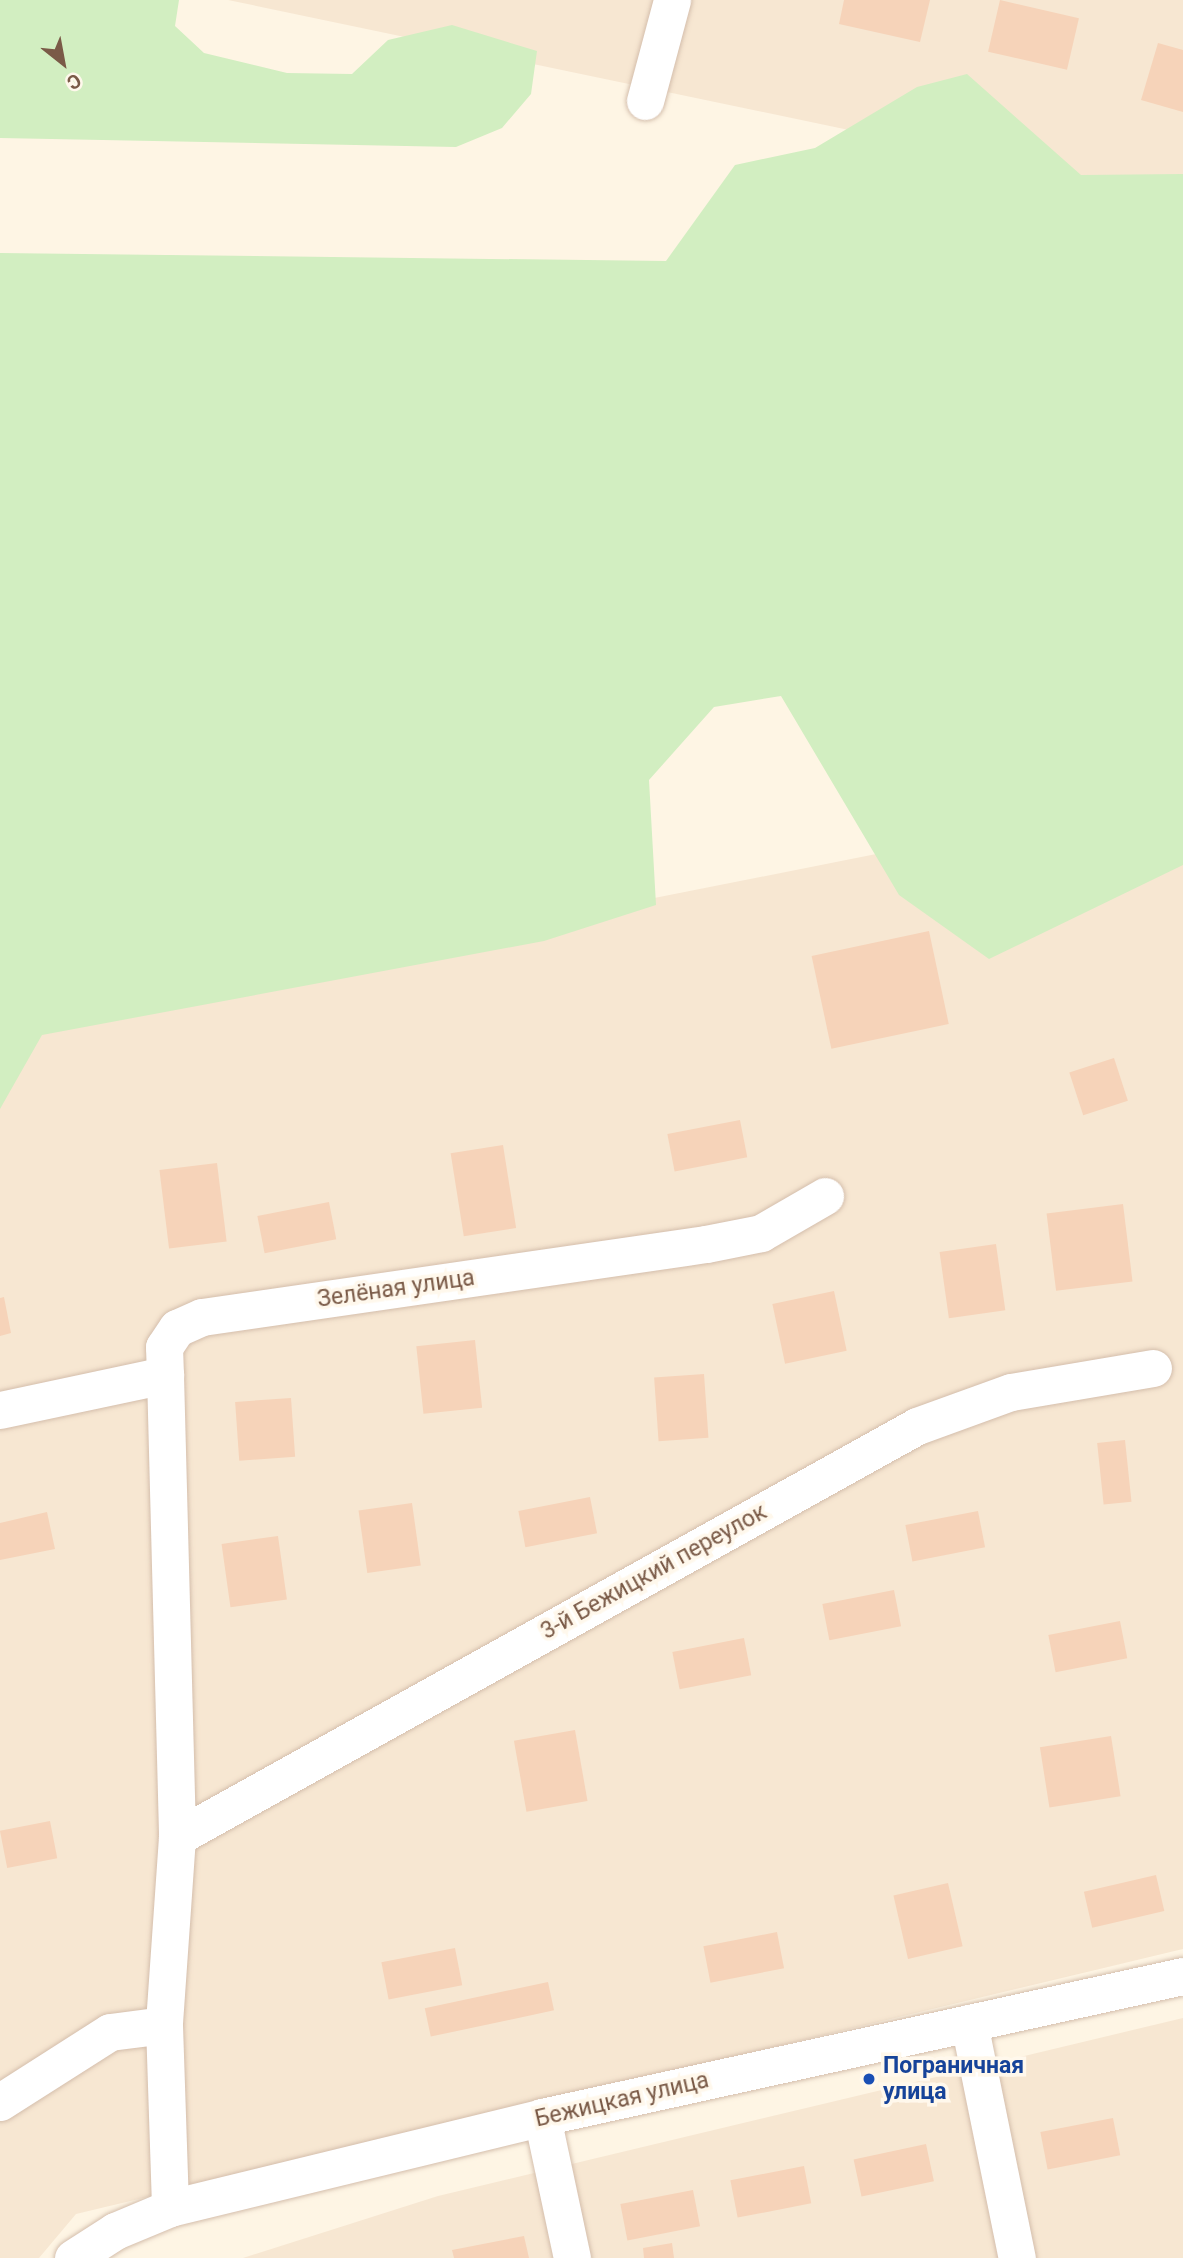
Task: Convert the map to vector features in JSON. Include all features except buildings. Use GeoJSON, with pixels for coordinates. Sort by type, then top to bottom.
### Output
{"type":"FeatureCollection","features":[{"type":"Feature","properties":{"kind":"street"},"geometry":{"type":"LineString","coordinates":[[645,101],[672,0]]}},
{"type":"Feature","properties":{"kind":"street","name":"Зелёная улица"},"geometry":{"type":"LineString","coordinates":[[170,2208],[164,2025],[177,1837],[164,1347],[177,1328],[202,1317],[706,1244],[761,1233],[825,1196]]}},
{"type":"Feature","properties":{"kind":"street","name":"3-й Бежицкий переулок"},"geometry":{"type":"LineString","coordinates":[[177,1837],[917,1426],[1012,1392],[1153,1368]]}},
{"type":"Feature","properties":{"kind":"street"},"geometry":{"type":"LineString","coordinates":[[0,1410],[164,1375]]}},
{"type":"Feature","properties":{"kind":"street","name":"Бежицкая улица"},"geometry":{"type":"LineString","coordinates":[[81,2256],[170,2208],[542,2117],[1183,1976]]}},
{"type":"Feature","properties":{"kind":"street"},"geometry":{"type":"LineString","coordinates":[[968,2023],[1017,2258]]}},
{"type":"Feature","properties":{"kind":"street"},"geometry":{"type":"LineString","coordinates":[[0,2102],[110,2032],[164,2025]]}},
{"type":"Feature","properties":{"kind":"street"},"geometry":{"type":"LineString","coordinates":[[542,2117],[572,2258]]}},
{"type":"Feature","properties":{"kind":"shaded area"},"geometry":{"type":"Polygon","coordinates":[[[228,0],[1183,0],[1183,200],[228,0]]]}},
{"type":"Feature","properties":{"kind":"shaded area"},"geometry":{"type":"Polygon","coordinates":[[[1183,793],[1183,1949],[76,2214],[39,2258],[0,2258],[0,1028],[1183,793]]]}},
{"type":"Feature","properties":{"kind":"shaded area"},"geometry":{"type":"Polygon","coordinates":[[[1183,2018],[1183,2258],[243,2258],[438,2196],[1183,2018]]]}},
{"type":"Feature","properties":{"kind":"green space"},"geometry":{"type":"Polygon","coordinates":[[[0,0],[179,0],[175,26],[204,53],[287,73],[352,74],[388,40],[452,25],[537,51],[531,94],[502,128],[456,147],[0,138],[0,0]]]}},
{"type":"Feature","properties":{"kind":"green space"},"geometry":{"type":"Polygon","coordinates":[[[967,74],[1081,175],[1183,174],[1183,865],[989,959],[899,895],[781,696],[714,707],[649,780],[656,905],[544,941],[42,1035],[0,1109],[0,253],[666,261],[735,165],[815,148],[917,87],[967,74]]]}},
{"type":"Feature","properties":{"kind":"place","name":"Пограничная улица"},"geometry":{"type":"Point","coordinates":[869,2079]}}]}
